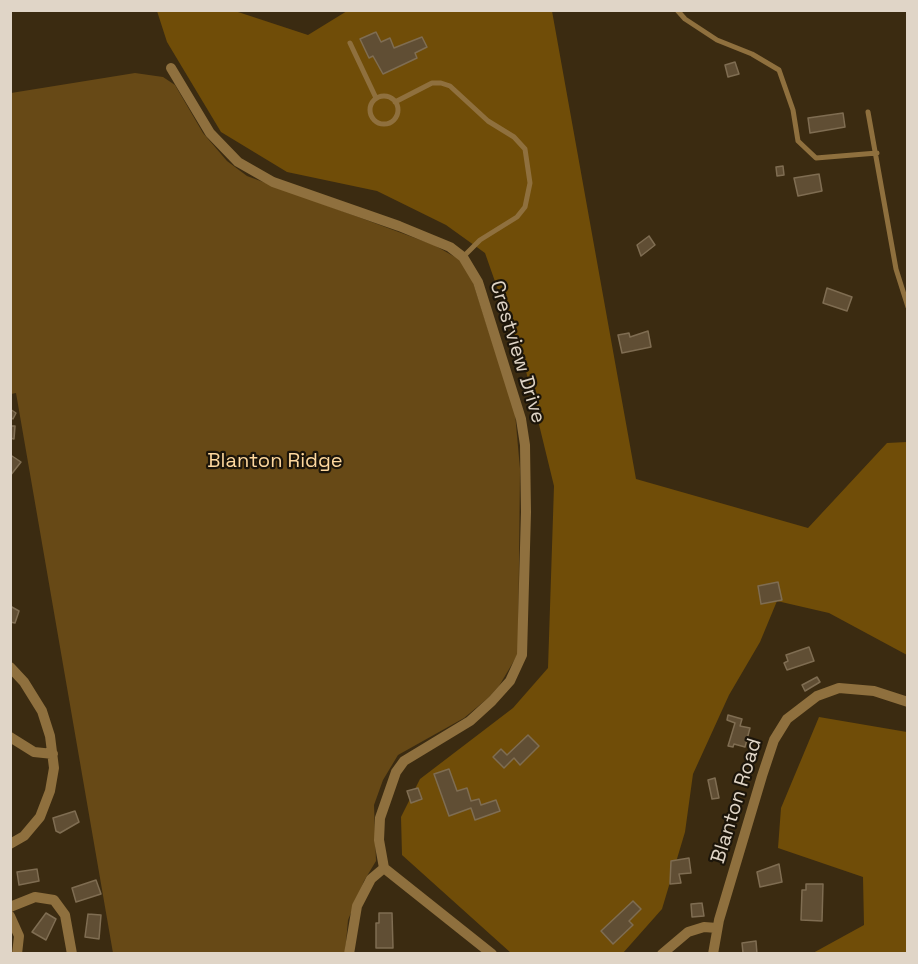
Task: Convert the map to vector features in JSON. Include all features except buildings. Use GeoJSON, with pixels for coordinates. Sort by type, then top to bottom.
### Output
{"type":"FeatureCollection","features":[{"type":"Feature","properties":{"kind":"street","name":"Crestview Drive"},"geometry":{"type":"LineString","coordinates":[[171,68],[210,133],[238,162],[273,182],[399,226],[450,247],[463,257],[478,282],[521,419],[526,465],[524,641],[517,669],[492,701],[470,721],[404,761],[396,772],[380,818],[379,840],[384,868]]}},
{"type":"Feature","properties":{"kind":"street"},"geometry":{"type":"LineString","coordinates":[[10,667],[42,711],[53,754],[54,777],[40,817],[24,836],[10,844]]}},
{"type":"Feature","properties":{"kind":"street","name":"Blanton Road"},"geometry":{"type":"LineString","coordinates":[[713,954],[717,928],[774,740],[787,719],[812,699],[839,688],[864,689],[908,702]]}},
{"type":"Feature","properties":{"kind":"street"},"geometry":{"type":"LineString","coordinates":[[10,737],[34,752],[53,754]]}},
{"type":"Feature","properties":{"kind":"street"},"geometry":{"type":"LineString","coordinates":[[349,954],[352,923],[363,891],[384,868],[492,954]]}},
{"type":"Feature","properties":{"kind":"street"},"geometry":{"type":"LineString","coordinates":[[10,907],[35,897],[48,898],[58,903],[65,915],[72,954]]}},
{"type":"Feature","properties":{"kind":"street"},"geometry":{"type":"LineString","coordinates":[[10,916],[19,936],[17,954]]}},
{"type":"Feature","properties":{"kind":"street"},"geometry":{"type":"LineString","coordinates":[[662,954],[688,932],[704,927],[717,928]]}},
{"type":"Feature","properties":{"kind":"lane"},"geometry":{"type":"LineString","coordinates":[[677,10],[685,19],[717,40],[752,54],[779,70],[793,110],[798,141],[816,158],[876,153]]}},
{"type":"Feature","properties":{"kind":"lane"},"geometry":{"type":"LineString","coordinates":[[350,44],[376,98]]}},
{"type":"Feature","properties":{"kind":"lane"},"geometry":{"type":"LineString","coordinates":[[395,102],[432,83],[441,82],[450,86],[488,121],[514,137],[525,149],[530,183],[525,207],[517,218],[480,240],[463,257]]}},
{"type":"Feature","properties":{"kind":"lane"},"geometry":{"type":"LineString","coordinates":[[389,97],[395,102],[398,111],[394,119],[382,123],[371,115],[371,106],[376,98],[389,97]]}},
{"type":"Feature","properties":{"kind":"lane"},"geometry":{"type":"LineString","coordinates":[[868,112],[896,270],[908,307]]}},
{"type":"Feature","properties":{"kind":"green space","name":"Blanton Ridge"},"geometry":{"type":"Polygon","coordinates":[[[135,73],[163,77],[175,85],[203,133],[227,161],[247,176],[434,245],[462,261],[470,273],[515,413],[520,469],[518,654],[499,686],[488,698],[464,718],[398,755],[383,780],[374,805],[376,861],[364,881],[348,920],[345,953],[113,953],[16,393],[11,394],[11,93],[135,73]]]}},
{"type":"Feature","properties":{"kind":"shaded area"},"geometry":{"type":"Polygon","coordinates":[[[157,11],[235,11],[308,35],[347,11],[552,11],[636,479],[808,528],[887,443],[907,442],[907,655],[829,613],[777,601],[760,642],[729,695],[693,774],[685,832],[662,909],[623,953],[511,953],[402,855],[401,817],[420,779],[513,708],[548,668],[554,486],[525,367],[485,253],[446,225],[377,191],[287,172],[221,132],[167,42],[157,11]]]}},
{"type":"Feature","properties":{"kind":"shaded area"},"geometry":{"type":"Polygon","coordinates":[[[819,717],[907,732],[907,953],[813,953],[864,925],[863,877],[778,848],[781,808],[819,717]]]}}]}
